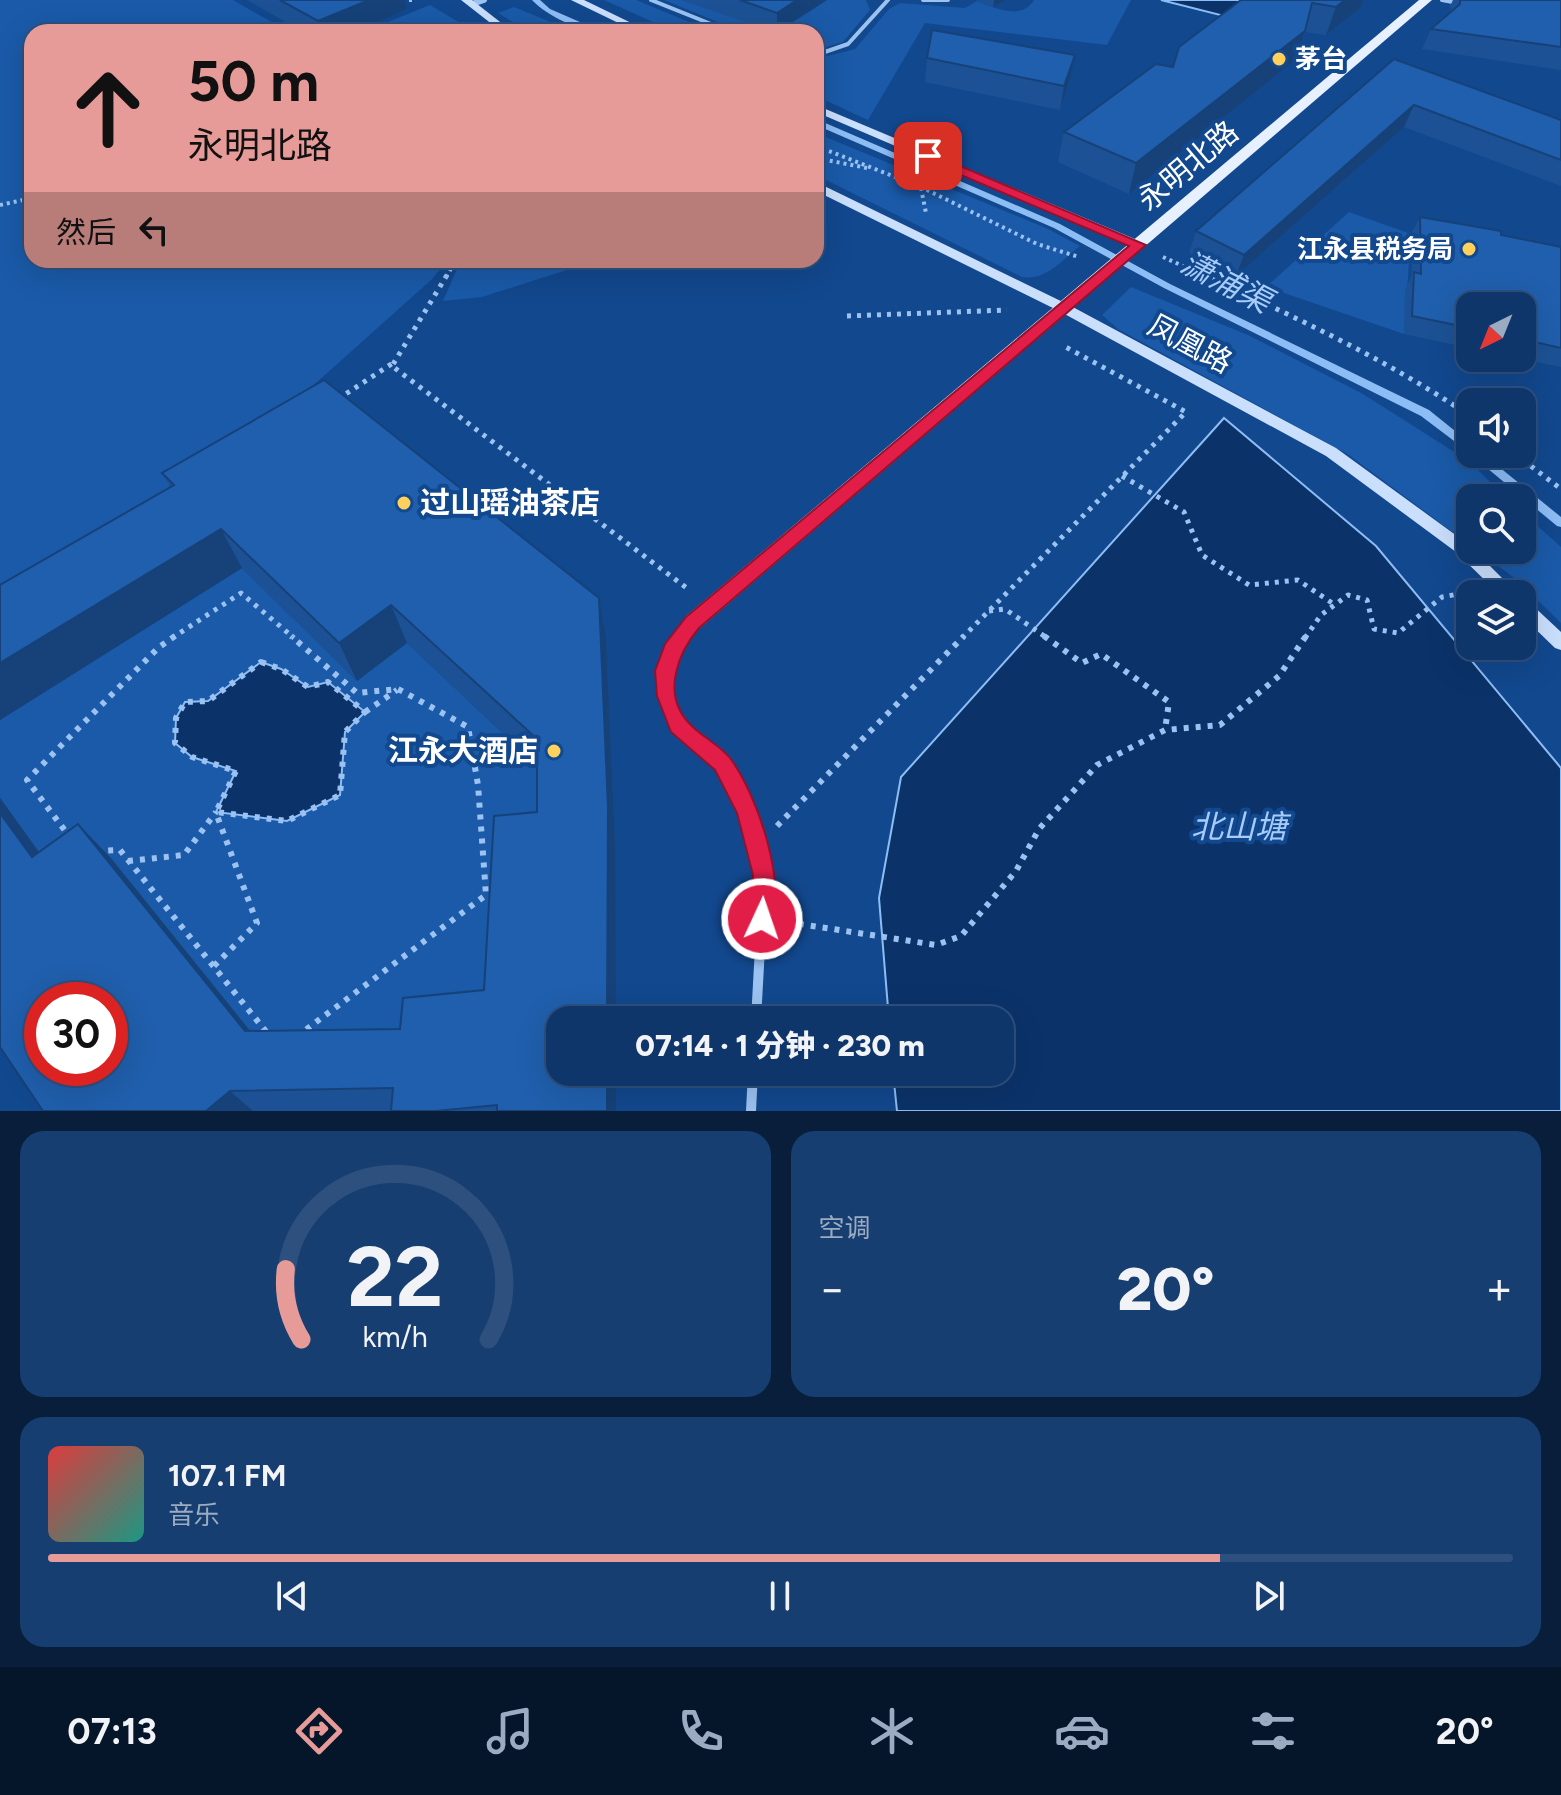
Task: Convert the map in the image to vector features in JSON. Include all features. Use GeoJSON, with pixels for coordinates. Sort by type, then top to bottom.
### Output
{"type":"FeatureCollection","features":[{"type":"Feature","properties":{"kind":"main road"},"geometry":{"type":"LineString","coordinates":[[576,0],[628,24]]}},
{"type":"Feature","properties":{"kind":"main road","name":"永明北路"},"geometry":{"type":"LineString","coordinates":[[693,622],[1426,0]]}},
{"type":"Feature","properties":{"kind":"main road"},"geometry":{"type":"LineString","coordinates":[[469,2],[498,24]]}},
{"type":"Feature","properties":{"kind":"main road"},"geometry":{"type":"LineString","coordinates":[[824,112],[1135,248]]}},
{"type":"Feature","properties":{"kind":"main road","name":"凤凰路"},"geometry":{"type":"LineString","coordinates":[[824,190],[1064,308],[1331,452],[1462,548],[1496,580]]}},
{"type":"Feature","properties":{"kind":"main road"},"geometry":{"type":"LineString","coordinates":[[1536,619],[1561,643]]}},
{"type":"Feature","properties":{"kind":"street"},"geometry":{"type":"LineString","coordinates":[[469,2],[484,0]]}},
{"type":"Feature","properties":{"kind":"street"},"geometry":{"type":"LineString","coordinates":[[693,622],[675,644],[665,671],[667,696],[678,726],[722,764],[747,812],[764,875],[757,1006]]}},
{"type":"Feature","properties":{"kind":"street"},"geometry":{"type":"LineString","coordinates":[[751,1111],[752,1086]]}},
{"type":"Feature","properties":{"kind":"lane"},"geometry":{"type":"LineString","coordinates":[[651,0],[711,24]]}},
{"type":"Feature","properties":{"kind":"lane"},"geometry":{"type":"LineString","coordinates":[[824,53],[837,50],[853,40],[888,0]]}},
{"type":"Feature","properties":{"kind":"lane"},"geometry":{"type":"LineString","coordinates":[[923,0],[948,0]]}},
{"type":"Feature","properties":{"kind":"lane"},"geometry":{"type":"LineString","coordinates":[[1442,0],[1461,3]]}},
{"type":"Feature","properties":{"kind":"path"},"geometry":{"type":"LineString","coordinates":[[824,149],[921,187],[1037,244],[1113,267]]}},
{"type":"Feature","properties":{"kind":"path"},"geometry":{"type":"LineString","coordinates":[[824,159],[876,169]]}},
{"type":"Feature","properties":{"kind":"path"},"geometry":{"type":"LineString","coordinates":[[0,205],[24,200]]}},
{"type":"Feature","properties":{"kind":"path"},"geometry":{"type":"LineString","coordinates":[[1135,248],[1300,319],[1420,382],[1456,406]]}},
{"type":"Feature","properties":{"kind":"path"},"geometry":{"type":"LineString","coordinates":[[451,268],[392,366],[712,606]]}},
{"type":"Feature","properties":{"kind":"path"},"geometry":{"type":"LineString","coordinates":[[847,316],[1009,310]]}},
{"type":"Feature","properties":{"kind":"path"},"geometry":{"type":"LineString","coordinates":[[756,846],[1186,412],[1036,331]]}},
{"type":"Feature","properties":{"kind":"path"},"geometry":{"type":"LineString","coordinates":[[328,406],[394,362]]}},
{"type":"Feature","properties":{"kind":"path"},"geometry":{"type":"LineString","coordinates":[[1533,468],[1561,489]]}},
{"type":"Feature","properties":{"kind":"path"},"geometry":{"type":"LineString","coordinates":[[1122,476],[1184,512],[1202,555],[1249,585],[1298,580],[1335,605]]}},
{"type":"Feature","properties":{"kind":"path"},"geometry":{"type":"LineString","coordinates":[[241,593],[357,693],[398,689],[468,727],[478,785],[486,895],[280,1049],[120,850],[81,852],[27,780],[158,648],[241,593]]}},
{"type":"Feature","properties":{"kind":"path"},"geometry":{"type":"LineString","coordinates":[[762,919],[936,945],[961,936],[1016,871],[1039,829],[1097,765],[1165,730],[1220,725],[1229,719],[1279,676],[1321,615],[1348,595],[1367,600],[1374,629],[1398,633],[1442,597],[1456,595]]}},
{"type":"Feature","properties":{"kind":"path"},"geometry":{"type":"LineString","coordinates":[[989,611],[1005,609],[1082,663],[1101,654],[1169,702],[1165,730]]}},
{"type":"Feature","properties":{"kind":"path"},"geometry":{"type":"LineString","coordinates":[[128,861],[184,855],[216,812],[236,771],[192,757],[175,743],[176,718],[185,702],[208,701],[261,662],[281,669],[308,687],[328,682],[365,712]]}},
{"type":"Feature","properties":{"kind":"path"},"geometry":{"type":"LineString","coordinates":[[216,812],[287,821],[340,795],[345,732],[365,712],[398,689]]}},
{"type":"Feature","properties":{"kind":"path"},"geometry":{"type":"LineString","coordinates":[[214,966],[257,923],[216,812]]}},
{"type":"Feature","properties":{"kind":"shaded area"},"geometry":{"type":"Polygon","coordinates":[[[0,0],[233,0],[275,24],[24,24],[24,268],[441,268],[288,408],[0,625],[0,0]]]}},
{"type":"Feature","properties":{"kind":"shaded area"},"geometry":{"type":"Polygon","coordinates":[[[604,0],[636,0],[694,24],[657,24],[604,0]]]}},
{"type":"Feature","properties":{"kind":"shaded area"},"geometry":{"type":"Polygon","coordinates":[[[664,0],[866,0],[870,10],[843,42],[824,48],[824,24],[722,24],[664,0]]]}},
{"type":"Feature","properties":{"kind":"shaded area"},"geometry":{"type":"Polygon","coordinates":[[[1034,0],[1131,0],[1107,45],[925,23],[868,120],[824,100],[824,57],[855,49],[889,9],[900,3],[965,8],[977,1],[1008,11],[1023,10],[1034,0]]]}},
{"type":"Feature","properties":{"kind":"shaded area"},"geometry":{"type":"Polygon","coordinates":[[[430,5],[462,24],[383,24],[430,5]]]}},
{"type":"Feature","properties":{"kind":"shaded area"},"geometry":{"type":"Polygon","coordinates":[[[514,7],[555,24],[516,24],[498,13],[514,7]]]}},
{"type":"Feature","properties":{"kind":"shaded area"},"geometry":{"type":"Polygon","coordinates":[[[824,136],[1046,228],[1080,246],[1046,273],[1022,277],[824,179],[824,136]]]}},
{"type":"Feature","properties":{"kind":"shaded area"},"geometry":{"type":"Polygon","coordinates":[[[1349,212],[1411,234],[1404,334],[1266,287],[1349,212]]]}},
{"type":"Feature","properties":{"kind":"shaded area"},"geometry":{"type":"Polygon","coordinates":[[[457,268],[573,268],[482,297],[443,301],[457,268]]]}},
{"type":"Feature","properties":{"kind":"shaded area"},"geometry":{"type":"Polygon","coordinates":[[[1131,287],[1248,335],[1363,394],[1456,453],[1456,468],[1476,468],[1492,484],[1456,484],[1456,535],[1349,455],[1118,329],[1102,315],[1131,287]]]}},
{"type":"Feature","properties":{"kind":"shaded area"},"geometry":{"type":"Polygon","coordinates":[[[1536,525],[1561,547],[1561,623],[1536,599],[1536,580],[1517,580],[1496,564],[1536,564],[1536,525]]]}},
{"type":"Feature","properties":{"kind":"shaded area"},"geometry":{"type":"Polygon","coordinates":[[[242,568],[356,680],[407,643],[547,775],[498,1019],[272,1058],[66,890],[0,798],[0,720],[242,568]]]}},
{"type":"Feature","properties":{"kind":"water"},"geometry":{"type":"Polygon","coordinates":[[[1161,0],[1250,0],[1232,18],[1161,0]]]}},
{"type":"Feature","properties":{"kind":"water","name":"北山塘"},"geometry":{"type":"Polygon","coordinates":[[[1224,418],[1376,546],[1456,642],[1456,660],[1471,660],[1561,768],[1561,1111],[897,1111],[894,1086],[1014,1086],[1014,1006],[888,1006],[879,898],[901,777],[1224,418]]]}},
{"type":"Feature","properties":{"kind":"water"},"geometry":{"type":"Polygon","coordinates":[[[261,662],[281,669],[308,687],[328,682],[365,712],[345,732],[340,795],[287,821],[216,812],[236,771],[192,757],[175,743],[176,718],[185,702],[208,701],[261,662]]]}},
{"type":"Feature","properties":{"kind":"building"},"geometry":{"type":"Polygon","coordinates":[[[280,0],[369,0],[318,21],[280,0]]]}},
{"type":"Feature","properties":{"kind":"building"},"geometry":{"type":"Polygon","coordinates":[[[740,0],[797,0],[777,13],[740,0]]]}},
{"type":"Feature","properties":{"kind":"building"},"geometry":{"type":"Polygon","coordinates":[[[1241,0],[1345,0],[1336,7],[1312,3],[1305,31],[1136,163],[1064,132],[1156,64],[1173,67],[1179,47],[1241,0]]]}},
{"type":"Feature","properties":{"kind":"building"},"geometry":{"type":"Polygon","coordinates":[[[1460,0],[1561,0],[1561,47],[1431,29],[1460,4],[1460,0]]]}},
{"type":"Feature","properties":{"kind":"building"},"geometry":{"type":"Polygon","coordinates":[[[932,30],[1075,55],[1064,86],[927,58],[932,30]]]}},
{"type":"Feature","properties":{"kind":"building"},"geometry":{"type":"Polygon","coordinates":[[[1394,59],[1561,120],[1561,160],[1414,105],[1244,255],[1196,231],[1394,59]]]}},
{"type":"Feature","properties":{"kind":"building"},"geometry":{"type":"Polygon","coordinates":[[[1420,217],[1501,231],[1501,235],[1561,247],[1561,348],[1536,342],[1536,292],[1456,292],[1456,325],[1412,316],[1414,272],[1421,274],[1420,217]]]}},
{"type":"Feature","properties":{"kind":"building"},"geometry":{"type":"Polygon","coordinates":[[[324,380],[599,598],[608,807],[607,1006],[546,1006],[546,1086],[607,1086],[607,1111],[497,1111],[497,1105],[436,1111],[391,1111],[393,1088],[230,1091],[206,1111],[43,1111],[26,1086],[128,1086],[128,982],[24,982],[24,1083],[0,1047],[0,813],[32,857],[78,824],[245,1031],[400,1029],[403,998],[484,990],[494,816],[537,812],[537,739],[391,605],[339,643],[221,529],[0,663],[0,585],[174,485],[162,473],[324,380]]]}},
{"type":"Feature","properties":{"kind":"waterway","name":"潇浦渠"},"geometry":{"type":"LineString","coordinates":[[536,0],[547,11],[579,24]]}},
{"type":"Feature","properties":{"kind":"waterway","name":"潇浦渠"},"geometry":{"type":"LineString","coordinates":[[824,125],[1057,226],[1167,286],[1425,413],[1456,438]]}},
{"type":"Feature","properties":{"kind":"waterway","name":"潇浦渠"},"geometry":{"type":"LineString","coordinates":[[1493,468],[1561,523]]}},
{"type":"Feature","properties":{"kind":"place","name":"茅台"},"geometry":{"type":"Point","coordinates":[1279,59]}},
{"type":"Feature","properties":{"kind":"place","name":"江永县税务局"},"geometry":{"type":"Point","coordinates":[1469,249]}},
{"type":"Feature","properties":{"kind":"place","name":"过山瑶油茶店"},"geometry":{"type":"Point","coordinates":[404,503]}},
{"type":"Feature","properties":{"kind":"place","name":"江永大酒店"},"geometry":{"type":"Point","coordinates":[554,751]}},
{"type":"Feature","properties":{"kind":"route"},"geometry":{"type":"LineString","coordinates":[[762,919],[764,875],[747,812],[722,764],[678,726],[667,696],[665,671],[675,644],[693,622],[1138,245],[928,156]]}}]}
